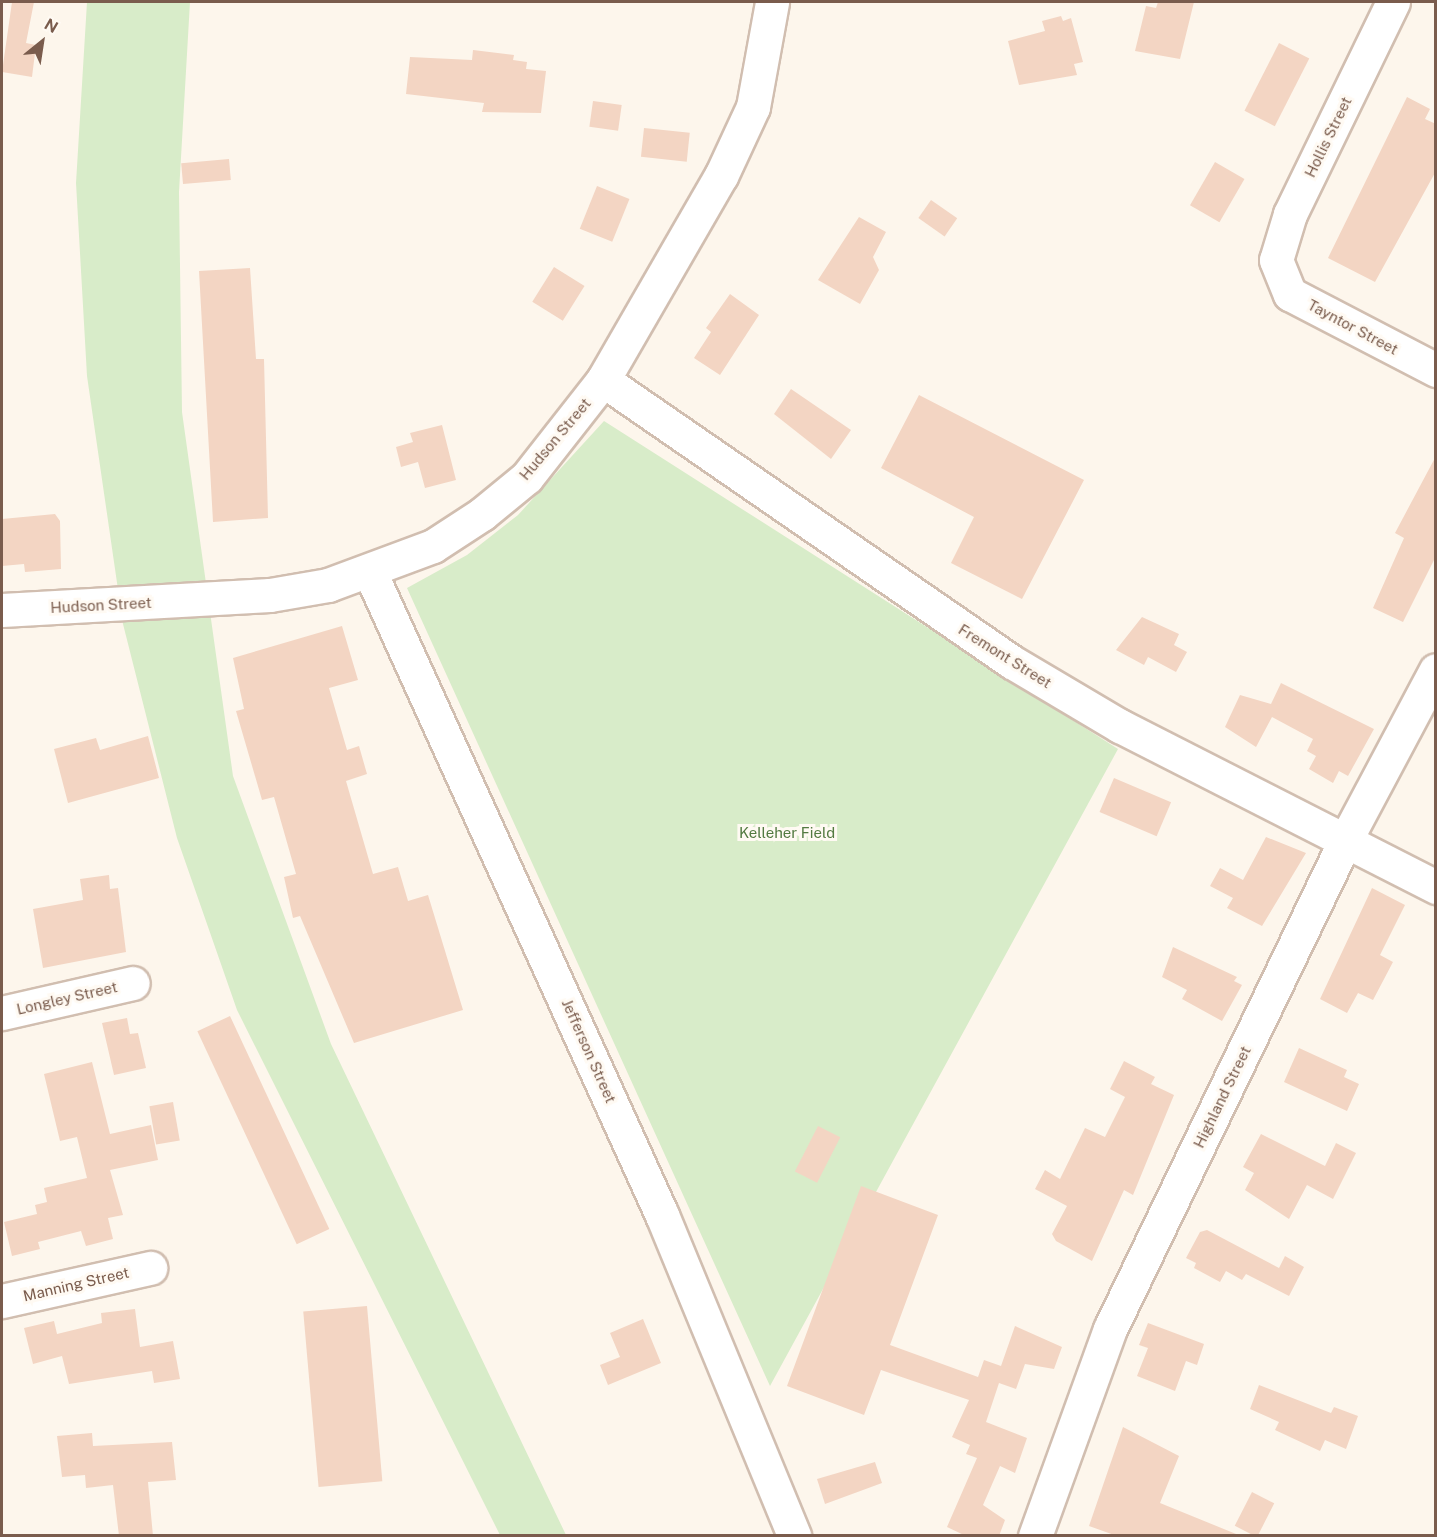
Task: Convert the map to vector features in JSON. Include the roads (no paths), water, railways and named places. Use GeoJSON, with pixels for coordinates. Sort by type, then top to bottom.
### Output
{"type":"FeatureCollection","features":[{"type":"Feature","properties":{"kind":"street","name":"Hudson Street"},"geometry":{"type":"LineString","coordinates":[[2,610],[270,595],[370,572],[433,546],[482,514],[527,477],[603,380],[744,131],[771,2]]}},
{"type":"Feature","properties":{"kind":"street","name":"Hollis Street"},"geometry":{"type":"LineString","coordinates":[[1278,276],[1278,245],[1290,214],[1393,2]]}},
{"type":"Feature","properties":{"kind":"street","name":"Tayntor Street"},"geometry":{"type":"LineString","coordinates":[[1278,276],[1290,294],[1436,370]]}},
{"type":"Feature","properties":{"kind":"street","name":"Fremont Street"},"geometry":{"type":"LineString","coordinates":[[603,380],[1012,662],[1120,726],[1346,838],[1436,887]]}},
{"type":"Feature","properties":{"kind":"street","name":"Jefferson Street"},"geometry":{"type":"LineString","coordinates":[[370,572],[662,1215],[794,1536]]}},
{"type":"Feature","properties":{"kind":"street","name":"Highland Street"},"geometry":{"type":"LineString","coordinates":[[1035,1536],[1110,1329],[1346,838],[1436,670]]}},
{"type":"Feature","properties":{"kind":"street","name":"Longley Street"},"geometry":{"type":"LineString","coordinates":[[2,1013],[133,983]]}},
{"type":"Feature","properties":{"kind":"street","name":"Manning Street"},"geometry":{"type":"LineString","coordinates":[[2,1301],[150,1268]]}},
{"type":"Feature","properties":{"kind":"park label","name":"Kelleher Field"},"geometry":{"type":"Point","coordinates":[787,833]}}]}
